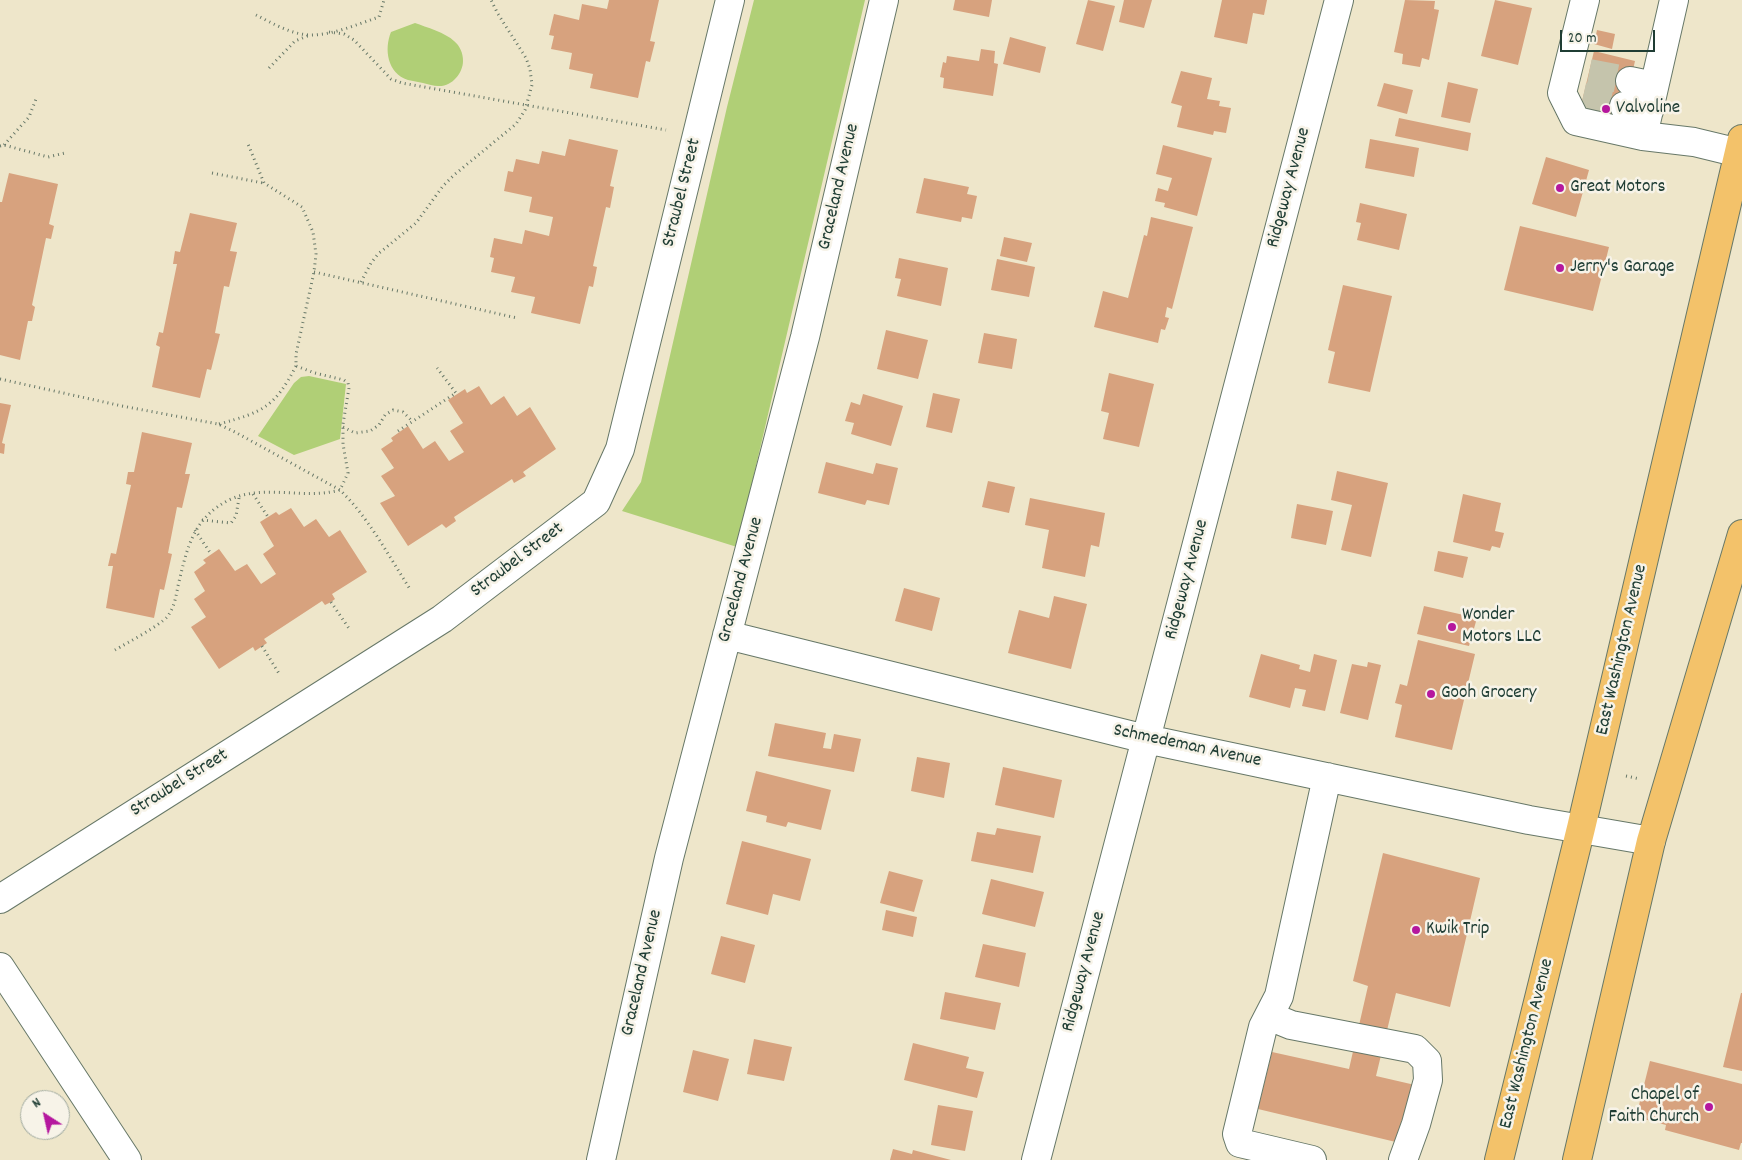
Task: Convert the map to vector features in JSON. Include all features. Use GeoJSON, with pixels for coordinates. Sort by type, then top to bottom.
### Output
{"type":"FeatureCollection","features":[{"type":"Feature","properties":{"kind":"main road","name":"East Washington Avenue"},"geometry":{"type":"LineString","coordinates":[[1499,1160],[1582,828],[1740,146]]}},
{"type":"Feature","properties":{"kind":"main road"},"geometry":{"type":"LineString","coordinates":[[1577,1160],[1666,784],[1742,534]]}},
{"type":"Feature","properties":{"kind":"street","name":"Straubel Street"},"geometry":{"type":"LineString","coordinates":[[0,899],[442,619],[596,502],[620,449],[730,0]]}},
{"type":"Feature","properties":{"kind":"street","name":"Graceland Avenue"},"geometry":{"type":"LineString","coordinates":[[601,1160],[669,858],[805,337],[884,0]]}},
{"type":"Feature","properties":{"kind":"street","name":"Ridgeway Avenue"},"geometry":{"type":"LineString","coordinates":[[1036,1160],[1339,0]]}},
{"type":"Feature","properties":{"kind":"street"},"geometry":{"type":"LineString","coordinates":[[1585,0],[1576,83],[1576,121],[1640,104]]}},
{"type":"Feature","properties":{"kind":"street"},"geometry":{"type":"LineString","coordinates":[[1640,104],[1674,0]]}},
{"type":"Feature","properties":{"kind":"street"},"geometry":{"type":"LineString","coordinates":[[1640,104],[1694,142],[1740,146]]}},
{"type":"Feature","properties":{"kind":"street","name":"Schmedeman Avenue"},"geometry":{"type":"LineString","coordinates":[[727,635],[1146,739],[1529,820],[1651,841]]}},
{"type":"Feature","properties":{"kind":"street"},"geometry":{"type":"LineString","coordinates":[[1312,1160],[1238,1151],[1236,1134],[1264,1027],[1279,996],[1327,777]]}},
{"type":"Feature","properties":{"kind":"street"},"geometry":{"type":"LineString","coordinates":[[0,967],[127,1160]]}},
{"type":"Feature","properties":{"kind":"street"},"geometry":{"type":"LineString","coordinates":[[1269,1016],[1291,1025],[1415,1049],[1427,1061],[1428,1080],[1416,1124],[1403,1160]]}},
{"type":"Feature","properties":{"kind":"path"},"geometry":{"type":"LineString","coordinates":[[270,68],[295,41],[379,17],[384,0]]}},
{"type":"Feature","properties":{"kind":"path"},"geometry":{"type":"LineString","coordinates":[[361,282],[378,254],[416,223],[443,186],[454,175],[516,124],[526,106],[532,85],[530,69],[526,58],[491,0]]}},
{"type":"Feature","properties":{"kind":"path"},"geometry":{"type":"LineString","coordinates":[[256,15],[276,25],[311,35]]}},
{"type":"Feature","properties":{"kind":"path"},"geometry":{"type":"LineString","coordinates":[[329,32],[344,34],[354,40],[391,79],[402,83],[666,130]]}},
{"type":"Feature","properties":{"kind":"path"},"geometry":{"type":"LineString","coordinates":[[36,99],[29,117],[2,145],[48,157],[65,152]]}},
{"type":"Feature","properties":{"kind":"path"},"geometry":{"type":"LineString","coordinates":[[248,144],[264,183]]}},
{"type":"Feature","properties":{"kind":"path"},"geometry":{"type":"LineString","coordinates":[[212,172],[264,183],[302,207],[313,232],[316,254],[314,272],[296,354],[296,366],[282,392],[258,412],[218,424]]}},
{"type":"Feature","properties":{"kind":"path"},"geometry":{"type":"LineString","coordinates":[[314,272],[517,318]]}},
{"type":"Feature","properties":{"kind":"path"},"geometry":{"type":"LineString","coordinates":[[115,650],[166,618],[174,605],[185,555],[195,530],[202,520],[214,510],[233,499],[268,491],[308,494],[329,493],[340,490],[348,473],[343,444],[343,427],[349,388],[348,383],[344,380],[296,366]]}},
{"type":"Feature","properties":{"kind":"path"},"geometry":{"type":"LineString","coordinates":[[398,431],[456,393],[437,368]]}},
{"type":"Feature","properties":{"kind":"path"},"geometry":{"type":"LineString","coordinates":[[0,379],[122,406],[218,424],[340,490],[352,501],[364,518],[410,590]]}},
{"type":"Feature","properties":{"kind":"path"},"geometry":{"type":"LineString","coordinates":[[343,427],[355,433],[370,431],[379,426],[385,415],[393,410],[403,412],[412,422]]}},
{"type":"Feature","properties":{"kind":"path"},"geometry":{"type":"LineString","coordinates":[[253,494],[268,517]]}},
{"type":"Feature","properties":{"kind":"path"},"geometry":{"type":"LineString","coordinates":[[202,520],[231,524],[236,516],[239,498]]}},
{"type":"Feature","properties":{"kind":"path"},"geometry":{"type":"LineString","coordinates":[[195,530],[211,554]]}},
{"type":"Feature","properties":{"kind":"path"},"geometry":{"type":"LineString","coordinates":[[331,602],[350,630]]}},
{"type":"Feature","properties":{"kind":"path"},"geometry":{"type":"LineString","coordinates":[[262,646],[280,675]]}},
{"type":"Feature","properties":{"kind":"path"},"geometry":{"type":"LineString","coordinates":[[1626,776],[1641,779]]}},
{"type":"Feature","properties":{"kind":"green space"},"geometry":{"type":"Polygon","coordinates":[[[754,0],[865,0],[737,547],[622,511],[641,482],[727,107],[754,0]]]}},
{"type":"Feature","properties":{"kind":"green space"},"geometry":{"type":"Polygon","coordinates":[[[415,23],[446,35],[459,47],[463,58],[462,66],[459,74],[452,82],[443,86],[436,86],[408,80],[401,77],[392,66],[388,53],[391,32],[415,23]]]}},
{"type":"Feature","properties":{"kind":"green space"},"geometry":{"type":"Polygon","coordinates":[[[309,376],[346,384],[340,439],[294,455],[258,436],[294,383],[301,377],[309,376]]]}},
{"type":"Feature","properties":{"kind":"building"},"geometry":{"type":"Polygon","coordinates":[[[609,0],[659,0],[650,41],[655,42],[650,62],[646,61],[638,98],[590,88],[593,74],[569,69],[572,53],[551,49],[554,36],[549,35],[554,14],[579,20],[582,4],[607,9],[609,0]]]}},
{"type":"Feature","properties":{"kind":"building"},"geometry":{"type":"Polygon","coordinates":[[[955,0],[992,0],[989,17],[953,10],[955,0]]]}},
{"type":"Feature","properties":{"kind":"building"},"geometry":{"type":"Polygon","coordinates":[[[1088,0],[1115,6],[1103,51],[1076,44],[1088,0]]]}},
{"type":"Feature","properties":{"kind":"building"},"geometry":{"type":"Polygon","coordinates":[[[1124,0],[1152,0],[1144,28],[1119,22],[1124,0]]]}},
{"type":"Feature","properties":{"kind":"building"},"geometry":{"type":"Polygon","coordinates":[[[1222,0],[1267,0],[1264,15],[1253,13],[1247,44],[1214,37],[1222,0]]]}},
{"type":"Feature","properties":{"kind":"building"},"geometry":{"type":"Polygon","coordinates":[[[1405,0],[1435,1],[1434,9],[1439,10],[1429,60],[1422,58],[1420,67],[1402,64],[1403,54],[1394,52],[1405,0]]]}},
{"type":"Feature","properties":{"kind":"building"},"geometry":{"type":"Polygon","coordinates":[[[1495,0],[1532,8],[1518,65],[1481,56],[1495,0]]]}},
{"type":"Feature","properties":{"kind":"building"},"geometry":{"type":"Polygon","coordinates":[[[1597,30],[1615,34],[1612,49],[1594,44],[1597,30]]]}},
{"type":"Feature","properties":{"kind":"building"},"geometry":{"type":"Polygon","coordinates":[[[1010,37],[1046,47],[1040,73],[1003,64],[1010,37]]]}},
{"type":"Feature","properties":{"kind":"building"},"geometry":{"type":"Polygon","coordinates":[[[981,49],[995,51],[994,63],[998,64],[993,96],[943,88],[944,78],[940,77],[943,62],[946,63],[947,56],[979,61],[981,49]]]}},
{"type":"Feature","properties":{"kind":"building"},"geometry":{"type":"Polygon","coordinates":[[[1594,51],[1635,61],[1621,123],[1579,114],[1594,51]]]}},
{"type":"Feature","properties":{"kind":"building"},"geometry":{"type":"Polygon","coordinates":[[[1181,71],[1212,78],[1207,99],[1220,101],[1219,106],[1231,108],[1226,133],[1214,131],[1213,135],[1177,127],[1182,106],[1171,103],[1181,71]]]}},
{"type":"Feature","properties":{"kind":"building"},"geometry":{"type":"Polygon","coordinates":[[[1448,82],[1478,89],[1470,123],[1441,117],[1448,82]]]}},
{"type":"Feature","properties":{"kind":"building"},"geometry":{"type":"Polygon","coordinates":[[[1384,83],[1413,90],[1407,114],[1377,106],[1384,83]]]}},
{"type":"Feature","properties":{"kind":"building"},"geometry":{"type":"Polygon","coordinates":[[[1399,118],[1471,133],[1468,151],[1395,136],[1399,118]]]}},
{"type":"Feature","properties":{"kind":"building"},"geometry":{"type":"Polygon","coordinates":[[[569,139],[618,150],[610,186],[614,187],[610,208],[606,207],[593,266],[597,267],[593,287],[589,286],[580,324],[531,313],[535,297],[511,292],[515,277],[491,272],[494,258],[490,257],[494,238],[522,244],[525,230],[549,236],[553,217],[529,212],[532,197],[504,191],[508,171],[513,172],[516,159],[539,164],[542,151],[565,156],[569,139]]]}},
{"type":"Feature","properties":{"kind":"building"},"geometry":{"type":"Polygon","coordinates":[[[1370,139],[1419,148],[1414,177],[1365,168],[1370,139]]]}},
{"type":"Feature","properties":{"kind":"building"},"geometry":{"type":"Polygon","coordinates":[[[1163,145],[1212,158],[1197,216],[1164,207],[1165,203],[1155,201],[1158,188],[1168,191],[1172,178],[1156,174],[1163,145]]]}},
{"type":"Feature","properties":{"kind":"building"},"geometry":{"type":"Polygon","coordinates":[[[1546,157],[1589,170],[1576,217],[1532,204],[1546,157]]]}},
{"type":"Feature","properties":{"kind":"building"},"geometry":{"type":"Polygon","coordinates":[[[9,173],[58,184],[49,224],[54,226],[51,239],[46,238],[32,305],[35,307],[32,321],[28,321],[20,360],[0,355],[0,202],[2,202],[9,173]]]}},
{"type":"Feature","properties":{"kind":"building"},"geometry":{"type":"Polygon","coordinates":[[[924,178],[969,187],[967,194],[977,196],[972,219],[962,217],[961,222],[916,213],[924,178]]]}},
{"type":"Feature","properties":{"kind":"building"},"geometry":{"type":"Polygon","coordinates":[[[1360,203],[1407,214],[1399,250],[1357,240],[1361,223],[1356,222],[1360,203]]]}},
{"type":"Feature","properties":{"kind":"building"},"geometry":{"type":"Polygon","coordinates":[[[190,213],[237,223],[230,251],[237,252],[229,287],[224,286],[215,333],[220,334],[211,370],[207,369],[200,398],[152,387],[160,347],[156,345],[159,332],[163,333],[177,264],[173,264],[175,251],[180,252],[190,213]]]}},
{"type":"Feature","properties":{"kind":"building"},"geometry":{"type":"Polygon","coordinates":[[[1151,217],[1193,227],[1172,309],[1167,307],[1165,317],[1169,318],[1165,330],[1161,329],[1158,343],[1094,327],[1103,291],[1128,298],[1144,235],[1147,236],[1151,217]]]}},
{"type":"Feature","properties":{"kind":"building"},"geometry":{"type":"Polygon","coordinates":[[[1520,226],[1609,247],[1593,311],[1504,290],[1520,226]]]}},
{"type":"Feature","properties":{"kind":"building"},"geometry":{"type":"Polygon","coordinates":[[[1004,237],[1032,243],[1027,262],[1000,256],[1004,237]]]}},
{"type":"Feature","properties":{"kind":"building"},"geometry":{"type":"Polygon","coordinates":[[[899,258],[948,268],[941,306],[897,296],[901,279],[895,278],[899,258]]]}},
{"type":"Feature","properties":{"kind":"building"},"geometry":{"type":"Polygon","coordinates":[[[997,259],[1035,267],[1029,297],[991,290],[997,259]]]}},
{"type":"Feature","properties":{"kind":"building"},"geometry":{"type":"Polygon","coordinates":[[[1343,285],[1392,296],[1370,392],[1328,383],[1335,352],[1328,350],[1343,285]]]}},
{"type":"Feature","properties":{"kind":"building"},"geometry":{"type":"Polygon","coordinates":[[[886,330],[928,340],[918,379],[877,369],[886,330]]]}},
{"type":"Feature","properties":{"kind":"building"},"geometry":{"type":"Polygon","coordinates":[[[984,333],[1017,339],[1012,369],[978,363],[984,333]]]}},
{"type":"Feature","properties":{"kind":"building"},"geometry":{"type":"Polygon","coordinates":[[[1109,373],[1154,384],[1139,447],[1103,439],[1109,413],[1101,411],[1109,373]]]}},
{"type":"Feature","properties":{"kind":"building"},"geometry":{"type":"Polygon","coordinates":[[[479,386],[491,405],[504,396],[517,416],[530,407],[556,449],[523,472],[526,476],[514,483],[512,479],[454,517],[456,521],[446,528],[442,524],[408,546],[380,503],[395,496],[381,476],[394,468],[381,449],[393,441],[391,438],[408,426],[423,449],[435,441],[449,461],[464,452],[450,431],[463,423],[448,400],[465,389],[467,393],[479,386]]]}},
{"type":"Feature","properties":{"kind":"building"},"geometry":{"type":"Polygon","coordinates":[[[933,393],[960,399],[952,433],[926,427],[933,393]]]}},
{"type":"Feature","properties":{"kind":"building"},"geometry":{"type":"Polygon","coordinates":[[[863,394],[903,406],[891,446],[851,434],[854,423],[845,421],[851,402],[860,405],[863,394]]]}},
{"type":"Feature","properties":{"kind":"building"},"geometry":{"type":"Polygon","coordinates":[[[0,403],[11,405],[2,443],[5,444],[4,454],[0,453],[0,403]]]}},
{"type":"Feature","properties":{"kind":"building"},"geometry":{"type":"Polygon","coordinates":[[[142,432],[192,443],[185,474],[190,474],[182,508],[177,507],[168,553],[172,554],[164,590],[160,589],[154,618],[106,608],[113,566],[108,566],[111,553],[116,554],[131,485],[126,484],[128,472],[134,472],[142,432]]]}},
{"type":"Feature","properties":{"kind":"building"},"geometry":{"type":"Polygon","coordinates":[[[826,462],[873,474],[876,463],[898,468],[889,505],[867,500],[865,505],[818,493],[826,462]]]}},
{"type":"Feature","properties":{"kind":"building"},"geometry":{"type":"Polygon","coordinates":[[[1337,471],[1388,483],[1371,557],[1341,550],[1352,505],[1331,500],[1337,471]]]}},
{"type":"Feature","properties":{"kind":"building"},"geometry":{"type":"Polygon","coordinates":[[[988,481],[1015,487],[1009,513],[982,507],[988,481]]]}},
{"type":"Feature","properties":{"kind":"building"},"geometry":{"type":"Polygon","coordinates":[[[1463,494],[1501,503],[1495,531],[1504,533],[1500,548],[1492,546],[1490,551],[1453,542],[1463,494]]]}},
{"type":"Feature","properties":{"kind":"building"},"geometry":{"type":"Polygon","coordinates":[[[1030,498],[1105,513],[1099,547],[1091,545],[1085,577],[1042,568],[1049,530],[1025,525],[1030,498]]]}},
{"type":"Feature","properties":{"kind":"building"},"geometry":{"type":"Polygon","coordinates":[[[1297,504],[1333,511],[1326,545],[1291,538],[1297,504]]]}},
{"type":"Feature","properties":{"kind":"building"},"geometry":{"type":"Polygon","coordinates":[[[291,508],[304,527],[316,519],[329,537],[340,530],[367,572],[332,594],[335,599],[331,602],[325,605],[322,601],[264,639],[267,643],[255,651],[253,647],[219,669],[191,627],[206,617],[194,599],[205,591],[194,572],[206,563],[203,560],[219,549],[235,571],[247,564],[261,584],[276,574],[263,554],[274,546],[260,522],[276,512],[279,515],[291,508]]]}},
{"type":"Feature","properties":{"kind":"building"},"geometry":{"type":"Polygon","coordinates":[[[1438,551],[1468,557],[1463,578],[1434,571],[1438,551]]]}},
{"type":"Feature","properties":{"kind":"building"},"geometry":{"type":"Polygon","coordinates":[[[904,588],[940,598],[932,631],[895,621],[904,588]]]}},
{"type":"Feature","properties":{"kind":"building"},"geometry":{"type":"Polygon","coordinates":[[[1054,596],[1087,604],[1071,669],[1008,653],[1019,610],[1049,618],[1054,596]]]}},
{"type":"Feature","properties":{"kind":"building"},"geometry":{"type":"Polygon","coordinates":[[[1424,606],[1477,618],[1469,646],[1417,634],[1424,606]]]}},
{"type":"Feature","properties":{"kind":"building","name":"Gooh Grocery"},"geometry":{"type":"Polygon","coordinates":[[[1418,640],[1475,654],[1452,750],[1395,737],[1402,705],[1395,703],[1400,684],[1407,686],[1418,640]]]}},
{"type":"Feature","properties":{"kind":"building"},"geometry":{"type":"Polygon","coordinates":[[[1261,654],[1300,665],[1299,669],[1310,672],[1314,654],[1337,660],[1325,711],[1302,706],[1306,690],[1295,688],[1290,708],[1249,697],[1261,654]]]}},
{"type":"Feature","properties":{"kind":"building"},"geometry":{"type":"Polygon","coordinates":[[[1368,662],[1381,665],[1368,720],[1340,713],[1352,664],[1367,667],[1368,662]]]}},
{"type":"Feature","properties":{"kind":"building"},"geometry":{"type":"Polygon","coordinates":[[[775,723],[826,733],[823,748],[831,749],[834,734],[861,739],[854,772],[768,756],[775,723]]]}},
{"type":"Feature","properties":{"kind":"building"},"geometry":{"type":"Polygon","coordinates":[[[917,757],[950,763],[944,798],[911,791],[917,757]]]}},
{"type":"Feature","properties":{"kind":"building"},"geometry":{"type":"Polygon","coordinates":[[[1003,767],[1062,780],[1054,818],[995,805],[1003,767]]]}},
{"type":"Feature","properties":{"kind":"building"},"geometry":{"type":"Polygon","coordinates":[[[756,771],[831,790],[821,830],[788,822],[786,827],[766,822],[767,816],[746,811],[756,771]]]}},
{"type":"Feature","properties":{"kind":"building"},"geometry":{"type":"Polygon","coordinates":[[[997,828],[1041,836],[1033,873],[971,861],[977,832],[995,835],[997,828]]]}},
{"type":"Feature","properties":{"kind":"building"},"geometry":{"type":"Polygon","coordinates":[[[742,841],[811,859],[800,901],[773,894],[768,915],[726,904],[742,841]]]}},
{"type":"Feature","properties":{"kind":"building"},"geometry":{"type":"Polygon","coordinates":[[[1383,853],[1480,878],[1450,1007],[1396,993],[1376,1076],[1415,1085],[1400,1143],[1258,1109],[1272,1052],[1349,1069],[1368,986],[1353,981],[1383,853]]]}},
{"type":"Feature","properties":{"kind":"building"},"geometry":{"type":"Polygon","coordinates":[[[889,871],[923,880],[914,912],[880,903],[889,871]]]}},
{"type":"Feature","properties":{"kind":"building"},"geometry":{"type":"Polygon","coordinates":[[[991,879],[1044,892],[1035,927],[982,914],[991,879]]]}},
{"type":"Feature","properties":{"kind":"building"},"geometry":{"type":"Polygon","coordinates":[[[886,910],[917,917],[913,937],[882,930],[886,910]]]}},
{"type":"Feature","properties":{"kind":"building"},"geometry":{"type":"Polygon","coordinates":[[[721,936],[755,945],[745,983],[711,974],[721,936]]]}},
{"type":"Feature","properties":{"kind":"building"},"geometry":{"type":"Polygon","coordinates":[[[983,944],[1026,953],[1019,987],[975,977],[983,944]]]}},
{"type":"Feature","properties":{"kind":"building"},"geometry":{"type":"Polygon","coordinates":[[[945,992],[1001,1003],[995,1030],[940,1019],[945,992]]]}},
{"type":"Feature","properties":{"kind":"building"},"geometry":{"type":"Polygon","coordinates":[[[1742,993],[1742,1071],[1723,1067],[1742,993]]]}},
{"type":"Feature","properties":{"kind":"building"},"geometry":{"type":"Polygon","coordinates":[[[754,1039],[792,1047],[784,1081],[747,1074],[754,1039]]]}},
{"type":"Feature","properties":{"kind":"building"},"geometry":{"type":"Polygon","coordinates":[[[913,1043],[969,1057],[966,1068],[984,1072],[977,1098],[904,1080],[913,1043]]]}},
{"type":"Feature","properties":{"kind":"building"},"geometry":{"type":"Polygon","coordinates":[[[693,1050],[729,1059],[718,1101],[683,1092],[693,1050]]]}},
{"type":"Feature","properties":{"kind":"building"},"geometry":{"type":"Polygon","coordinates":[[[1650,1061],[1742,1084],[1742,1143],[1739,1150],[1665,1130],[1666,1125],[1636,1117],[1650,1061]]]}},
{"type":"Feature","properties":{"kind":"building"},"geometry":{"type":"Polygon","coordinates":[[[938,1105],[973,1111],[965,1151],[931,1145],[938,1105]]]}},
{"type":"Feature","properties":{"kind":"building"},"geometry":{"type":"Polygon","coordinates":[[[893,1149],[912,1154],[913,1150],[951,1160],[890,1160],[893,1149]]]}},
{"type":"Feature","properties":{"kind":"tunnel"},"geometry":{"type":"LineString","coordinates":[[1589,73],[1630,81]]}},
{"type":"Feature","properties":{"kind":"tunnel"},"geometry":{"type":"LineString","coordinates":[[1583,97],[1624,106]]}},
{"type":"Feature","properties":{"kind":"place","name":"Valvoline"},"geometry":{"type":"Point","coordinates":[1606,109]}},
{"type":"Feature","properties":{"kind":"place","name":"Great Motors"},"geometry":{"type":"Point","coordinates":[1560,188]}},
{"type":"Feature","properties":{"kind":"place","name":"Jerry's Garage"},"geometry":{"type":"Point","coordinates":[1560,268]}},
{"type":"Feature","properties":{"kind":"place","name":"Wonder Motors LLC"},"geometry":{"type":"Point","coordinates":[1452,627]}},
{"type":"Feature","properties":{"kind":"place","name":"Gooh Grocery"},"geometry":{"type":"Point","coordinates":[1431,694]}},
{"type":"Feature","properties":{"kind":"place","name":"Kwik Trip"},"geometry":{"type":"Point","coordinates":[1416,930]}},
{"type":"Feature","properties":{"kind":"place","name":"Chapel of Faith Church"},"geometry":{"type":"Point","coordinates":[1709,1107]}}]}
